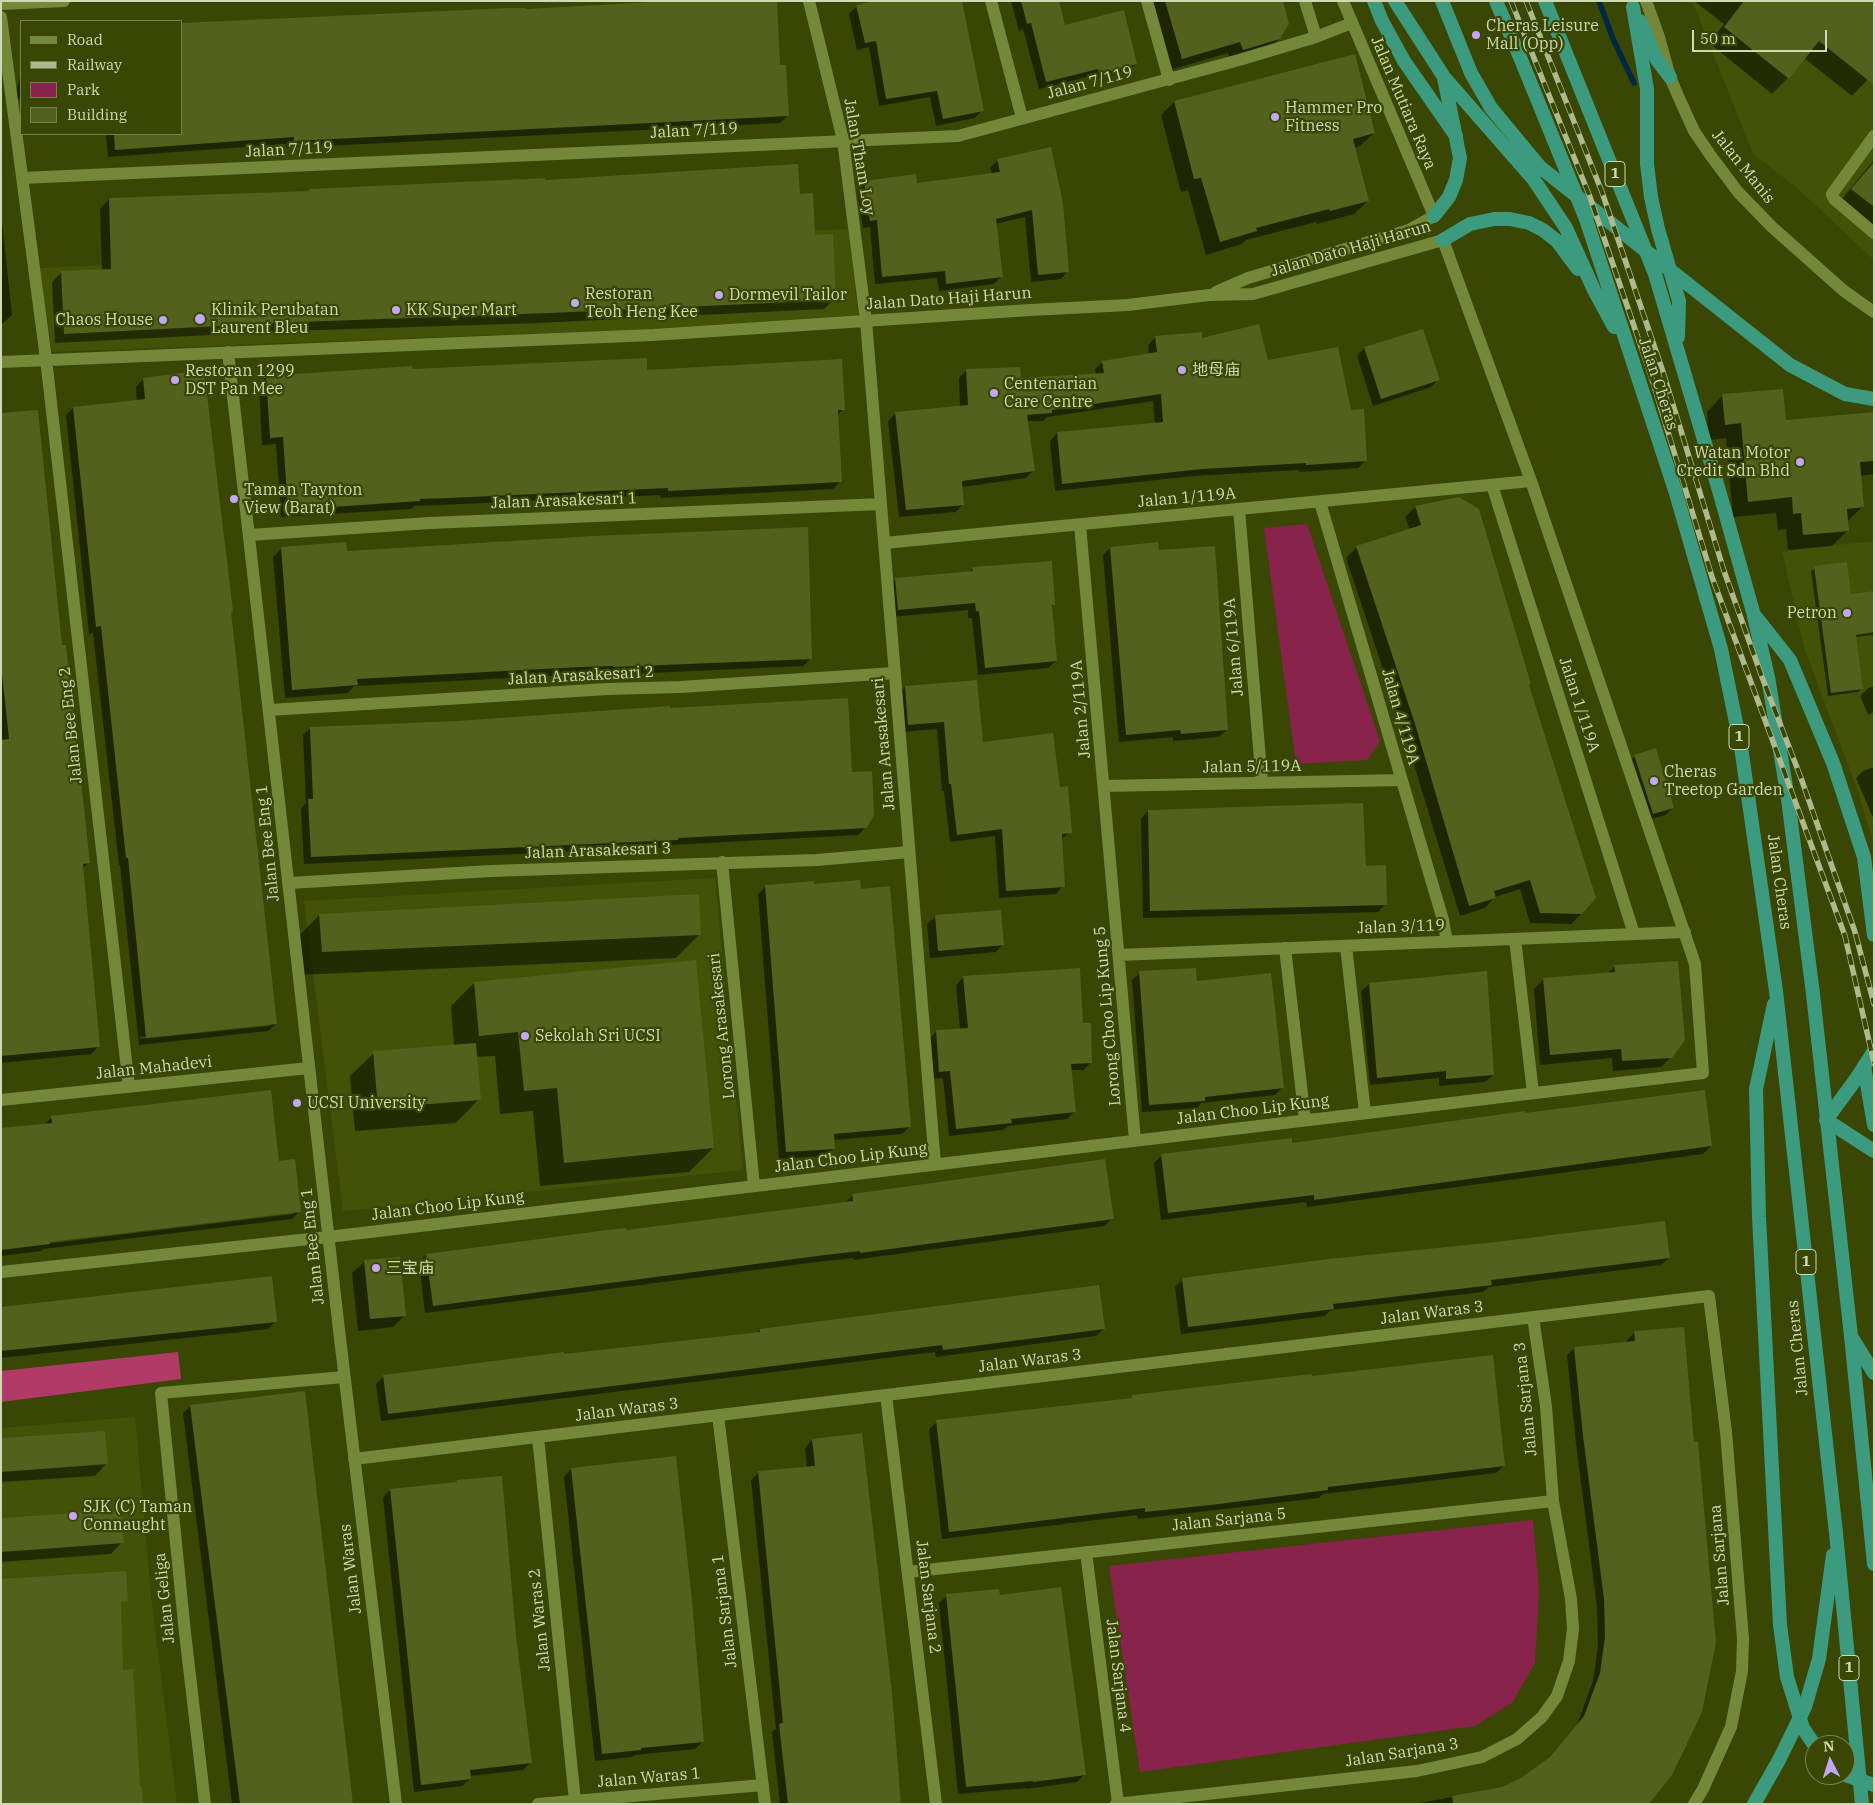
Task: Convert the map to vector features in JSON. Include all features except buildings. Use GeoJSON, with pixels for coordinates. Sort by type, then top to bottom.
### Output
{"type":"FeatureCollection","features":[{"type":"Feature","properties":{"kind":"highway"},"geometry":{"type":"LineString","coordinates":[[1374,1],[1382,22],[1404,61],[1456,136]]}},
{"type":"Feature","properties":{"kind":"highway"},"geometry":{"type":"LineString","coordinates":[[1395,1],[1444,77],[1534,180],[1566,228],[1594,290],[1629,354]]}},
{"type":"Feature","properties":{"kind":"highway"},"geometry":{"type":"LineString","coordinates":[[1442,1],[1471,73],[1491,108],[1540,167],[1790,364],[1846,394],[1874,399]]}},
{"type":"Feature","properties":{"kind":"highway","name":"Jalan Cheras"},"geometry":{"type":"LineString","coordinates":[[1496,1],[1586,219],[1675,490],[1722,649],[1741,747],[1776,991],[1836,1533],[1862,1804]]}},
{"type":"Feature","properties":{"kind":"highway","name":"Jalan Cheras"},"geometry":{"type":"LineString","coordinates":[[1545,1],[1656,274],[1753,612],[1768,677],[1788,799],[1813,994],[1874,1564]]}},
{"type":"Feature","properties":{"kind":"highway"},"geometry":{"type":"LineString","coordinates":[[1637,3],[1646,89],[1647,164],[1658,229],[1679,300],[1678,350]]}},
{"type":"Feature","properties":{"kind":"highway"},"geometry":{"type":"LineString","coordinates":[[1637,3],[1657,60],[1670,77]]}},
{"type":"Feature","properties":{"kind":"highway"},"geometry":{"type":"LineString","coordinates":[[1434,216],[1449,197],[1456,180],[1460,158],[1444,77]]}},
{"type":"Feature","properties":{"kind":"highway"},"geometry":{"type":"LineString","coordinates":[[1443,240],[1470,224],[1494,219],[1510,219],[1529,223],[1544,230],[1558,242],[1594,290]]}},
{"type":"Feature","properties":{"kind":"highway"},"geometry":{"type":"LineString","coordinates":[[1753,612],[1790,660],[1833,763],[1864,857],[1874,935]]}},
{"type":"Feature","properties":{"kind":"highway"},"geometry":{"type":"LineString","coordinates":[[1776,991],[1756,1089],[1758,1218],[1780,1625],[1787,1677],[1804,1728],[1808,1735]]}},
{"type":"Feature","properties":{"kind":"highway"},"geometry":{"type":"LineString","coordinates":[[1874,1051],[1826,1120],[1874,1151]]}},
{"type":"Feature","properties":{"kind":"highway"},"geometry":{"type":"LineString","coordinates":[[1864,1066],[1874,1125]]}},
{"type":"Feature","properties":{"kind":"highway"},"geometry":{"type":"LineString","coordinates":[[1851,1336],[1874,1373]]}},
{"type":"Feature","properties":{"kind":"highway"},"geometry":{"type":"LineString","coordinates":[[1754,1804],[1780,1760],[1805,1708],[1819,1659],[1836,1533]]}},
{"type":"Feature","properties":{"kind":"highway"},"geometry":{"type":"LineString","coordinates":[[1855,1778],[1874,1785]]}},
{"type":"Feature","properties":{"kind":"street"},"geometry":{"type":"LineString","coordinates":[[1,4],[64,1]]}},
{"type":"Feature","properties":{"kind":"street","name":"Jalan Tham Loy"},"geometry":{"type":"LineString","coordinates":[[809,1],[842,140],[866,321]]}},
{"type":"Feature","properties":{"kind":"street"},"geometry":{"type":"LineString","coordinates":[[992,1],[1022,118]]}},
{"type":"Feature","properties":{"kind":"street"},"geometry":{"type":"LineString","coordinates":[[1147,1],[1169,80]]}},
{"type":"Feature","properties":{"kind":"street"},"geometry":{"type":"LineString","coordinates":[[1305,1],[1316,37]]}},
{"type":"Feature","properties":{"kind":"street","name":"Jalan Mutiara Raya"},"geometry":{"type":"LineString","coordinates":[[1343,1],[1434,216]]}},
{"type":"Feature","properties":{"kind":"street","name":"Jalan Bee Eng 2"},"geometry":{"type":"LineString","coordinates":[[1,18],[46,359],[129,1087]]}},
{"type":"Feature","properties":{"kind":"street","name":"Jalan 7/119"},"geometry":{"type":"LineString","coordinates":[[22,178],[958,136],[1169,80],[1316,37],[1352,23]]}},
{"type":"Feature","properties":{"kind":"street","name":"Jalan Manis"},"geometry":{"type":"LineString","coordinates":[[1670,77],[1694,131],[1738,192],[1772,227],[1844,291],[1874,312]]}},
{"type":"Feature","properties":{"kind":"street"},"geometry":{"type":"LineString","coordinates":[[1874,136],[1832,194],[1834,199],[1874,233]]}},
{"type":"Feature","properties":{"kind":"street","name":"Jalan Dato Haji Harun"},"geometry":{"type":"LineString","coordinates":[[1209,295],[1248,278],[1409,230],[1434,216]]}},
{"type":"Feature","properties":{"kind":"street"},"geometry":{"type":"LineString","coordinates":[[1443,240],[1531,482],[1685,932]]}},
{"type":"Feature","properties":{"kind":"street","name":"Jalan Dato Haji Harun"},"geometry":{"type":"LineString","coordinates":[[1,362],[653,335],[1128,305],[1209,295],[1253,294],[1443,240]]}},
{"type":"Feature","properties":{"kind":"street","name":"Jalan Arasakesari"},"geometry":{"type":"LineString","coordinates":[[866,321],[934,1164]]}},
{"type":"Feature","properties":{"kind":"street","name":"Jalan Bee Eng 1"},"geometry":{"type":"LineString","coordinates":[[228,352],[339,1330]]}},
{"type":"Feature","properties":{"kind":"street","name":"Jalan 1/119A"},"geometry":{"type":"LineString","coordinates":[[884,543],[1531,482]]}},
{"type":"Feature","properties":{"kind":"street","name":"Jalan 1/119A"},"geometry":{"type":"LineString","coordinates":[[1492,485],[1634,934]]}},
{"type":"Feature","properties":{"kind":"street","name":"Jalan 4/119A"},"geometry":{"type":"LineString","coordinates":[[1320,502],[1443,920],[1447,942]]}},
{"type":"Feature","properties":{"kind":"street","name":"Jalan Arasakesari 1"},"geometry":{"type":"LineString","coordinates":[[249,535],[430,523],[881,504]]}},
{"type":"Feature","properties":{"kind":"street","name":"Jalan 6/119A"},"geometry":{"type":"LineString","coordinates":[[1239,510],[1262,783]]}},
{"type":"Feature","properties":{"kind":"street","name":"Jalan 2/119A"},"geometry":{"type":"LineString","coordinates":[[1080,524],[1112,890]]}},
{"type":"Feature","properties":{"kind":"street","name":"Jalan Arasakesari 2"},"geometry":{"type":"LineString","coordinates":[[269,710],[895,673]]}},
{"type":"Feature","properties":{"kind":"street","name":"Jalan 5/119A"},"geometry":{"type":"LineString","coordinates":[[1104,786],[1402,780]]}},
{"type":"Feature","properties":{"kind":"street","name":"Jalan Arasakesari 3"},"geometry":{"type":"LineString","coordinates":[[288,883],[491,871],[817,860],[909,852]]}},
{"type":"Feature","properties":{"kind":"street","name":"Lorong Arasakesari"},"geometry":{"type":"LineString","coordinates":[[722,862],[754,1186]]}},
{"type":"Feature","properties":{"kind":"street","name":"Lorong Choo Lip Kung 5"},"geometry":{"type":"LineString","coordinates":[[1112,890],[1136,1140]]}},
{"type":"Feature","properties":{"kind":"street","name":"Jalan 3/119"},"geometry":{"type":"LineString","coordinates":[[1119,955],[1685,932]]}},
{"type":"Feature","properties":{"kind":"street","name":"Jalan Choo Lip Kung"},"geometry":{"type":"LineString","coordinates":[[1,1272],[328,1236],[1703,1073],[1695,964],[1685,932]]}},
{"type":"Feature","properties":{"kind":"street"},"geometry":{"type":"LineString","coordinates":[[1515,939],[1533,1093]]}},
{"type":"Feature","properties":{"kind":"street"},"geometry":{"type":"LineString","coordinates":[[1346,946],[1365,1113]]}},
{"type":"Feature","properties":{"kind":"street"},"geometry":{"type":"LineString","coordinates":[[1285,948],[1305,1120]]}},
{"type":"Feature","properties":{"kind":"street","name":"Jalan Mahadevi"},"geometry":{"type":"LineString","coordinates":[[1,1100],[309,1068]]}},
{"type":"Feature","properties":{"kind":"street","name":"Jalan Waras 3"},"geometry":{"type":"LineString","coordinates":[[354,1459],[1709,1296]]}},
{"type":"Feature","properties":{"kind":"street","name":"Jalan Sarjana"},"geometry":{"type":"LineString","coordinates":[[1694,1804],[1703,1789],[1731,1727],[1742,1672],[1743,1639],[1727,1441],[1709,1296]]}},
{"type":"Feature","properties":{"kind":"street","name":"Jalan Sarjana 3"},"geometry":{"type":"LineString","coordinates":[[1117,1804],[1417,1771],[1482,1757],[1516,1739],[1542,1717],[1558,1696],[1570,1653],[1574,1630],[1571,1599],[1553,1501],[1546,1406],[1533,1317]]}},
{"type":"Feature","properties":{"kind":"street","name":"Jalan Waras"},"geometry":{"type":"LineString","coordinates":[[339,1330],[396,1804]]}},
{"type":"Feature","properties":{"kind":"street","name":"Jalan Geliga"},"geometry":{"type":"LineString","coordinates":[[205,1804],[185,1633],[161,1393],[344,1377]]}},
{"type":"Feature","properties":{"kind":"street","name":"Jalan Sarjana 2"},"geometry":{"type":"LineString","coordinates":[[886,1395],[936,1804]]}},
{"type":"Feature","properties":{"kind":"street","name":"Jalan Sarjana 1"},"geometry":{"type":"LineString","coordinates":[[718,1415],[765,1804]]}},
{"type":"Feature","properties":{"kind":"street","name":"Jalan Waras 2"},"geometry":{"type":"LineString","coordinates":[[538,1437],[574,1801]]}},
{"type":"Feature","properties":{"kind":"street","name":"Jalan Sarjana 5"},"geometry":{"type":"LineString","coordinates":[[908,1572],[1553,1501]]}},
{"type":"Feature","properties":{"kind":"street","name":"Jalan Sarjana 4"},"geometry":{"type":"LineString","coordinates":[[1086,1552],[1117,1804]]}},
{"type":"Feature","properties":{"kind":"street","name":"Jalan Waras 1"},"geometry":{"type":"LineString","coordinates":[[538,1804],[763,1785]]}},
{"type":"Feature","properties":{"kind":"shaded area"},"geometry":{"type":"Polygon","coordinates":[[[1692,1],[1874,1],[1874,260],[1797,188],[1753,154],[1692,1]]]}},
{"type":"Feature","properties":{"kind":"shaded area"},"geometry":{"type":"Polygon","coordinates":[[[848,229],[858,315],[649,329],[52,352],[40,268],[848,229]]]}},
{"type":"Feature","properties":{"kind":"shaded area"},"geometry":{"type":"Polygon","coordinates":[[[1874,541],[1874,845],[1856,786],[1804,648],[1782,551],[1874,541]]]}},
{"type":"Feature","properties":{"kind":"shaded area","name":"Sekolah Sri UCSI"},"geometry":{"type":"Polygon","coordinates":[[[715,878],[743,1170],[343,1211],[304,901],[715,878]]]}},
{"type":"Feature","properties":{"kind":"shaded area"},"geometry":{"type":"Polygon","coordinates":[[[178,1352],[181,1379],[1,1402],[1,1371],[178,1352]]]}},
{"type":"Feature","properties":{"kind":"shaded area"},"geometry":{"type":"Polygon","coordinates":[[[135,1417],[152,1605],[177,1804],[1,1804],[1,1428],[135,1417]]]}},
{"type":"Feature","properties":{"kind":"green space"},"geometry":{"type":"Polygon","coordinates":[[[1307,524],[1380,741],[1367,760],[1296,764],[1264,528],[1307,524]]]}},
{"type":"Feature","properties":{"kind":"green space"},"geometry":{"type":"Polygon","coordinates":[[[1533,1520],[1539,1591],[1535,1663],[1512,1703],[1475,1726],[1140,1772],[1109,1566],[1533,1520]]]}},
{"type":"Feature","properties":{"kind":"waterway"},"geometry":{"type":"LineString","coordinates":[[1599,1],[1613,39],[1634,83]]}},
{"type":"Feature","properties":{"kind":"railway"},"geometry":{"type":"LineString","coordinates":[[1511,1],[1590,197],[1651,376],[1712,577],[1845,936],[1874,1063]]}},
{"type":"Feature","properties":{"kind":"railway"},"geometry":{"type":"LineString","coordinates":[[1526,1],[1602,192],[1663,372],[1724,571],[1801,778],[1855,932],[1874,1004]]}},
{"type":"Feature","properties":{"kind":"place","name":"Cheras Leisure Mall (Opp)"},"geometry":{"type":"Point","coordinates":[1476,35]}},
{"type":"Feature","properties":{"kind":"place","name":"Hammer Pro Fitness"},"geometry":{"type":"Point","coordinates":[1275,117]}},
{"type":"Feature","properties":{"kind":"place","name":"Dormevil Tailor"},"geometry":{"type":"Point","coordinates":[719,295]}},
{"type":"Feature","properties":{"kind":"place","name":"Restoran Teoh Heng Kee"},"geometry":{"type":"Point","coordinates":[575,303]}},
{"type":"Feature","properties":{"kind":"place","name":"KK Super Mart"},"geometry":{"type":"Point","coordinates":[396,310]}},
{"type":"Feature","properties":{"kind":"place","name":"Klinik Perubatan Laurent Bleu"},"geometry":{"type":"Point","coordinates":[200,319]}},
{"type":"Feature","properties":{"kind":"place","name":"Chaos House"},"geometry":{"type":"Point","coordinates":[163,320]}},
{"type":"Feature","properties":{"kind":"place","name":"地母庙"},"geometry":{"type":"Point","coordinates":[1182,370]}},
{"type":"Feature","properties":{"kind":"place","name":"Restoran 1299 DST Pan Mee"},"geometry":{"type":"Point","coordinates":[175,380]}},
{"type":"Feature","properties":{"kind":"place","name":"Centenarian Care Centre"},"geometry":{"type":"Point","coordinates":[994,393]}},
{"type":"Feature","properties":{"kind":"place","name":"Watan Motor Credit Sdn Bhd"},"geometry":{"type":"Point","coordinates":[1800,462]}},
{"type":"Feature","properties":{"kind":"place","name":"Taman Taynton View (Barat)"},"geometry":{"type":"Point","coordinates":[234,499]}},
{"type":"Feature","properties":{"kind":"place","name":"Petron"},"geometry":{"type":"Point","coordinates":[1847,613]}},
{"type":"Feature","properties":{"kind":"place","name":"Cheras Treetop Garden"},"geometry":{"type":"Point","coordinates":[1654,781]}},
{"type":"Feature","properties":{"kind":"place","name":"Sekolah Sri UCSI"},"geometry":{"type":"Point","coordinates":[525,1036]}},
{"type":"Feature","properties":{"kind":"place","name":"UCSI University"},"geometry":{"type":"Point","coordinates":[297,1103]}},
{"type":"Feature","properties":{"kind":"place","name":"三宝庙"},"geometry":{"type":"Point","coordinates":[376,1268]}},
{"type":"Feature","properties":{"kind":"place","name":"SJK (C) Taman Connaught"},"geometry":{"type":"Point","coordinates":[73,1516]}}]}
